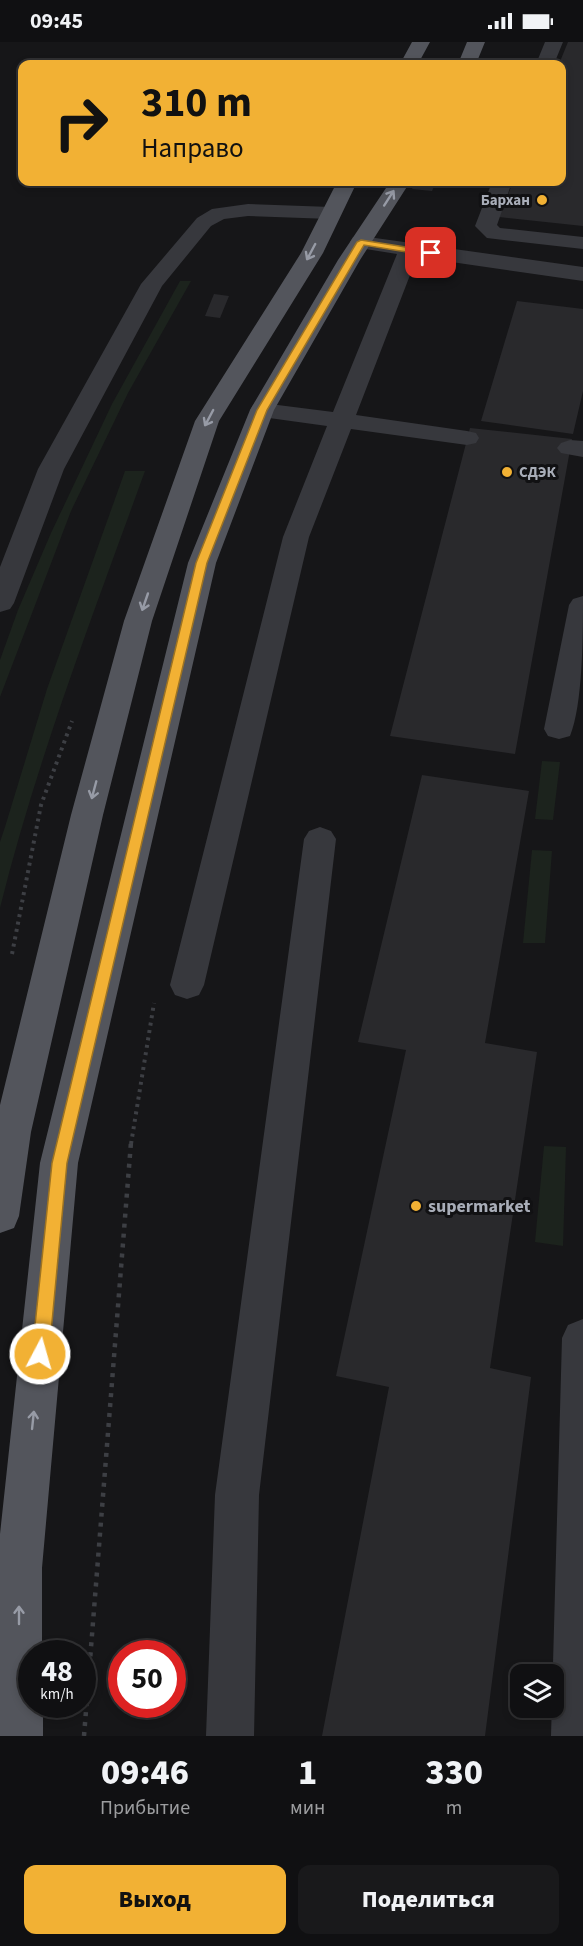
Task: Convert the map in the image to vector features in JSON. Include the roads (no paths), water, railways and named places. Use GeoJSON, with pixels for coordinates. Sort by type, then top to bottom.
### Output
{"type":"FeatureCollection","features":[{"type":"Feature","properties":{"kind":"main road"},"geometry":{"type":"LineString","coordinates":[[411,60],[421,42]]}},
{"type":"Feature","properties":{"kind":"main road"},"geometry":{"type":"LineString","coordinates":[[469,60],[476,42]]}},
{"type":"Feature","properties":{"kind":"main road"},"geometry":{"type":"LineString","coordinates":[[0,1216],[12,1132],[87,815],[138,621],[207,421],[312,253],[345,186]]}},
{"type":"Feature","properties":{"kind":"main road"},"geometry":{"type":"LineString","coordinates":[[19,1736],[19,1568],[59,1163],[202,563],[262,410],[361,242],[397,186]]}},
{"type":"Feature","properties":{"kind":"street"},"geometry":{"type":"LineString","coordinates":[[547,60],[554,42]]}},
{"type":"Feature","properties":{"kind":"street"},"geometry":{"type":"LineString","coordinates":[[501,186],[486,226],[494,234],[583,243]]}},
{"type":"Feature","properties":{"kind":"street"},"geometry":{"type":"LineString","coordinates":[[0,603],[51,469],[152,284],[196,231],[204,222],[219,213],[248,210],[331,213]]}},
{"type":"Feature","properties":{"kind":"street"},"geometry":{"type":"LineString","coordinates":[[361,242],[583,274]]}},
{"type":"Feature","properties":{"kind":"street"},"geometry":{"type":"LineString","coordinates":[[187,985],[296,537],[409,250]]}},
{"type":"Feature","properties":{"kind":"street"},"geometry":{"type":"LineString","coordinates":[[262,410],[467,438]]}},
{"type":"Feature","properties":{"kind":"street"},"geometry":{"type":"LineString","coordinates":[[559,729],[582,614]]}},
{"type":"Feature","properties":{"kind":"street"},"geometry":{"type":"LineString","coordinates":[[230,1736],[237,1495],[320,839]]}},
{"type":"Feature","properties":{"kind":"street"},"geometry":{"type":"LineString","coordinates":[[575,1736],[583,1338]]}},
{"type":"Feature","properties":{"kind":"place","name":"Бархан"},"geometry":{"type":"Point","coordinates":[542,200]}},
{"type":"Feature","properties":{"kind":"place","name":"СДЭК"},"geometry":{"type":"Point","coordinates":[507,472]}},
{"type":"Feature","properties":{"kind":"place","name":"supermarket"},"geometry":{"type":"Point","coordinates":[416,1206]}}]}
